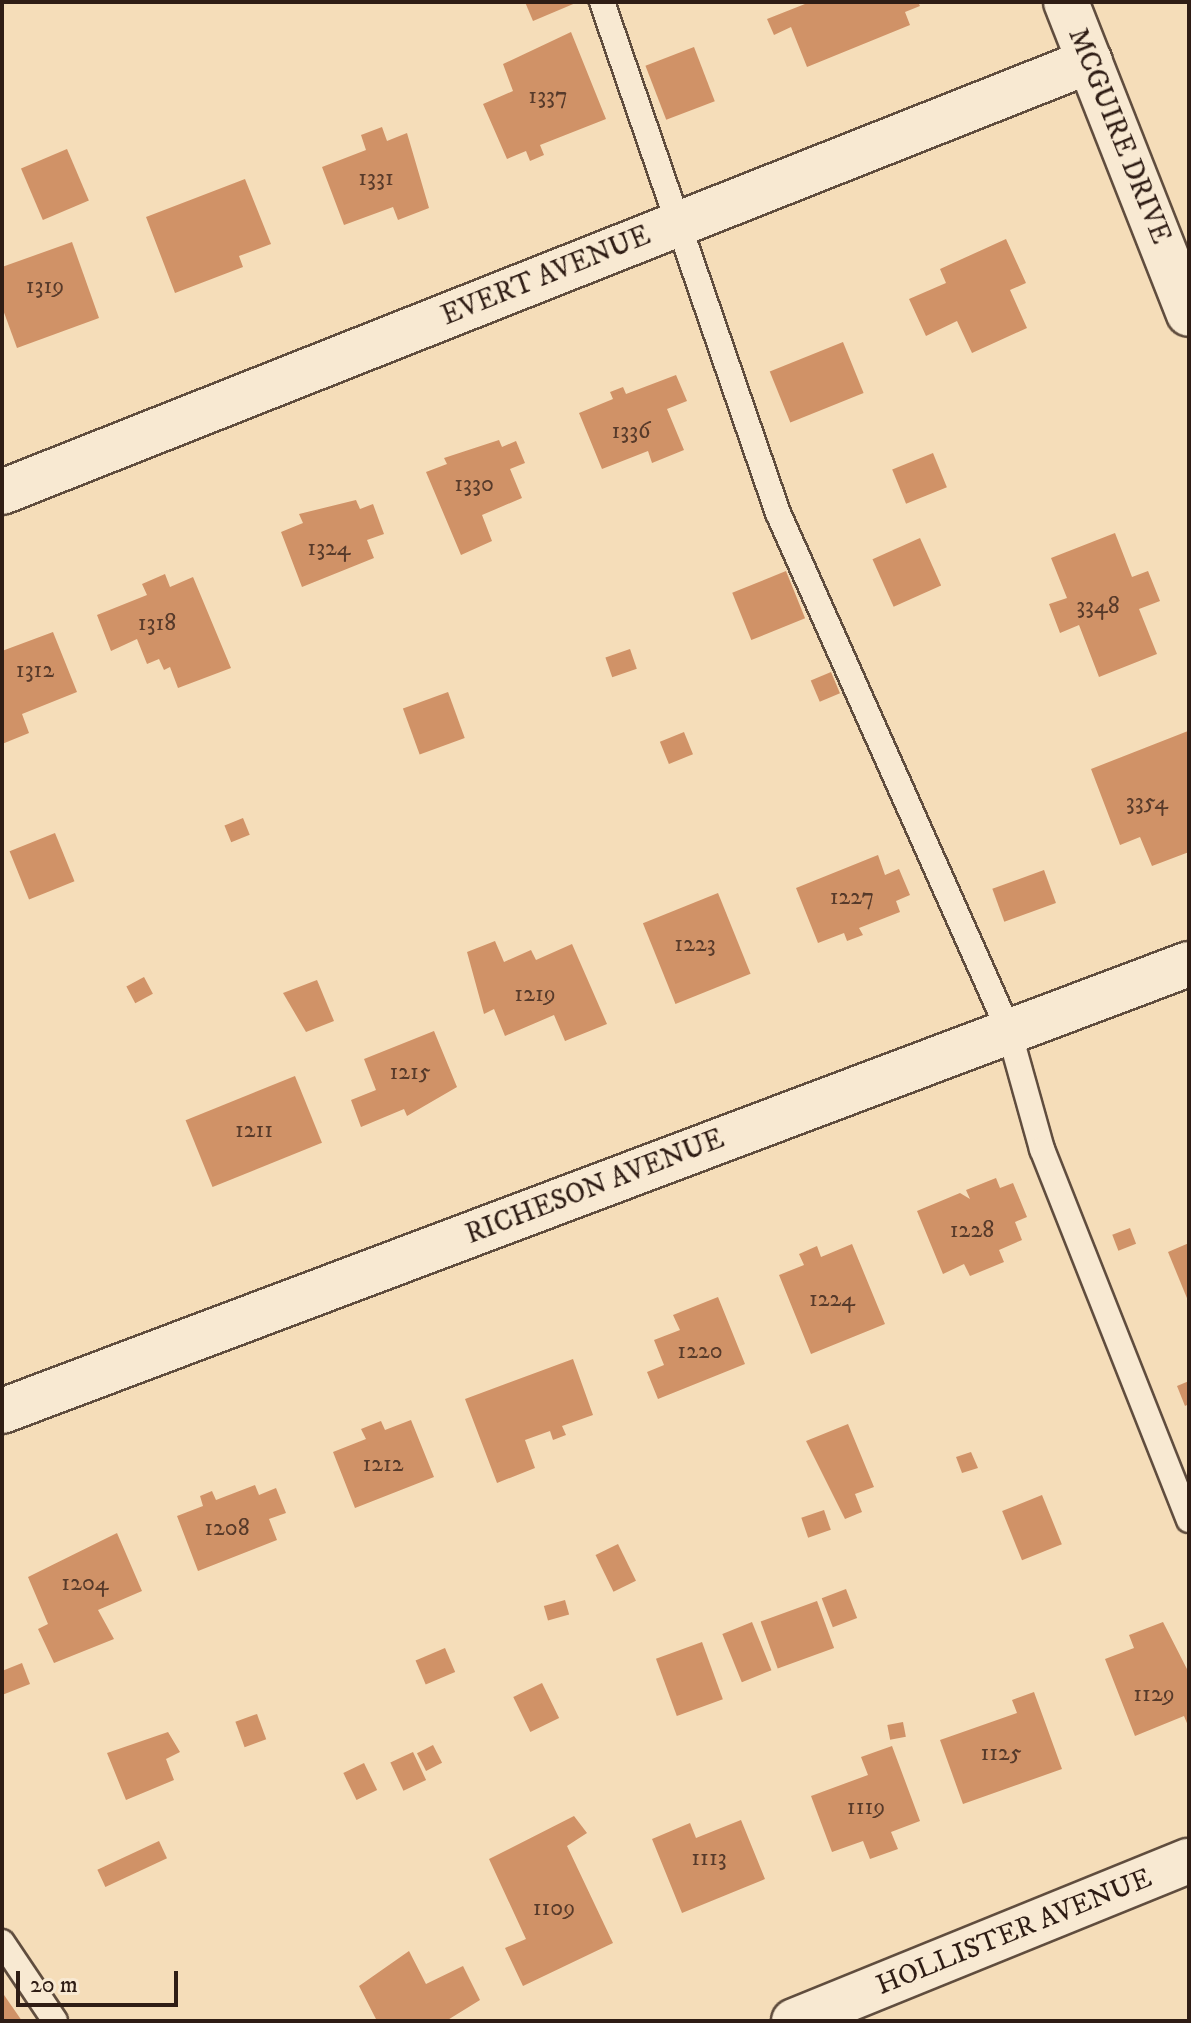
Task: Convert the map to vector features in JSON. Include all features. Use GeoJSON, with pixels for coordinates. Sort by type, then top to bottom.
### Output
{"type":"FeatureCollection","features":[{"type":"Feature","properties":{"kind":"street","name":"MCGUIRE DRIVE"},"geometry":{"type":"LineString","coordinates":[[1066,2],[1189,314]]}},
{"type":"Feature","properties":{"kind":"street","name":"EVERT AVENUE"},"geometry":{"type":"LineString","coordinates":[[2,492],[1090,61]]}},
{"type":"Feature","properties":{"kind":"street","name":"RICHESON AVENUE"},"geometry":{"type":"LineString","coordinates":[[2,1411],[1189,964]]}},
{"type":"Feature","properties":{"kind":"street","name":"HOLLISTER AVENUE"},"geometry":{"type":"LineString","coordinates":[[794,2021],[1189,1861]]}},
{"type":"Feature","properties":{"kind":"lane"},"geometry":{"type":"LineString","coordinates":[[602,2],[778,513],[1009,1031],[1042,1149],[1189,1520]]}},
{"type":"Feature","properties":{"kind":"lane"},"geometry":{"type":"LineString","coordinates":[[2,1942],[55,2021]]}},
{"type":"Feature","properties":{"kind":"building"},"geometry":{"type":"Polygon","coordinates":[[[525,2],[578,2],[533,21],[525,2]]]}},
{"type":"Feature","properties":{"kind":"building"},"geometry":{"type":"Polygon","coordinates":[[[810,2],[918,2],[920,6],[905,12],[910,25],[807,67],[791,27],[774,35],[767,19],[810,2]]]}},
{"type":"Feature","properties":{"kind":"building"},"geometry":{"type":"Polygon","coordinates":[[[571,32],[606,119],[540,145],[544,155],[530,161],[526,151],[507,159],[483,104],[513,91],[503,64],[571,32]]]}},
{"type":"Feature","properties":{"kind":"building"},"geometry":{"type":"Polygon","coordinates":[[[694,47],[715,101],[666,120],[645,66],[694,47]]]}},
{"type":"Feature","properties":{"kind":"building"},"geometry":{"type":"Polygon","coordinates":[[[382,127],[387,141],[407,133],[429,208],[398,220],[393,207],[344,225],[322,167],[366,150],[361,135],[382,127]]]}},
{"type":"Feature","properties":{"kind":"building"},"geometry":{"type":"Polygon","coordinates":[[[67,149],[89,201],[43,220],[21,169],[67,149]]]}},
{"type":"Feature","properties":{"kind":"building"},"geometry":{"type":"Polygon","coordinates":[[[245,179],[271,244],[239,256],[243,267],[175,293],[146,217],[245,179]]]}},
{"type":"Feature","properties":{"kind":"building"},"geometry":{"type":"Polygon","coordinates":[[[1006,239],[1026,283],[1010,290],[1027,328],[972,353],[957,321],[926,336],[909,299],[946,283],[940,269],[1006,239]]]}},
{"type":"Feature","properties":{"kind":"building"},"geometry":{"type":"Polygon","coordinates":[[[72,242],[99,318],[17,348],[2,307],[2,267],[72,242]]]}},
{"type":"Feature","properties":{"kind":"building"},"geometry":{"type":"Polygon","coordinates":[[[843,342],[864,393],[790,423],[770,372],[843,342]]]}},
{"type":"Feature","properties":{"kind":"building"},"geometry":{"type":"Polygon","coordinates":[[[676,375],[687,401],[667,409],[684,450],[652,463],[648,451],[602,469],[579,413],[613,399],[610,392],[623,387],[626,394],[676,375]]]}},
{"type":"Feature","properties":{"kind":"building"},"geometry":{"type":"Polygon","coordinates":[[[499,440],[502,447],[516,441],[525,463],[510,469],[522,498],[482,515],[492,541],[461,555],[426,472],[447,464],[444,458],[499,440]]]}},
{"type":"Feature","properties":{"kind":"building"},"geometry":{"type":"Polygon","coordinates":[[[933,453],[947,487],[906,504],[892,469],[933,453]]]}},
{"type":"Feature","properties":{"kind":"building"},"geometry":{"type":"Polygon","coordinates":[[[356,500],[360,509],[373,504],[384,534],[367,540],[374,558],[302,587],[281,532],[303,523],[299,514],[356,500]]]}},
{"type":"Feature","properties":{"kind":"building"},"geometry":{"type":"Polygon","coordinates":[[[1115,533],[1132,577],[1148,571],[1160,601],[1139,609],[1157,654],[1099,677],[1079,625],[1060,633],[1049,604],[1067,598],[1051,558],[1115,533]]]}},
{"type":"Feature","properties":{"kind":"building"},"geometry":{"type":"Polygon","coordinates":[[[920,538],[941,586],[894,607],[872,559],[920,538]]]}},
{"type":"Feature","properties":{"kind":"building"},"geometry":{"type":"Polygon","coordinates":[[[786,571],[805,618],[751,640],[732,593],[786,571]]]}},
{"type":"Feature","properties":{"kind":"building"},"geometry":{"type":"Polygon","coordinates":[[[165,574],[170,587],[193,577],[231,668],[178,688],[170,667],[164,670],[159,659],[147,664],[137,639],[111,651],[97,615],[147,595],[142,584],[165,574]]]}},
{"type":"Feature","properties":{"kind":"building"},"geometry":{"type":"Polygon","coordinates":[[[53,632],[77,692],[22,714],[29,733],[2,744],[2,651],[53,632]]]}},
{"type":"Feature","properties":{"kind":"building"},"geometry":{"type":"Polygon","coordinates":[[[630,649],[637,669],[612,677],[605,657],[630,649]]]}},
{"type":"Feature","properties":{"kind":"building"},"geometry":{"type":"Polygon","coordinates":[[[831,672],[840,693],[820,702],[811,681],[831,672]]]}},
{"type":"Feature","properties":{"kind":"building"},"geometry":{"type":"Polygon","coordinates":[[[448,692],[465,738],[420,754],[403,708],[448,692]]]}},
{"type":"Feature","properties":{"kind":"building"},"geometry":{"type":"Polygon","coordinates":[[[1188,731],[1189,852],[1152,866],[1140,837],[1120,845],[1091,769],[1188,731]]]}},
{"type":"Feature","properties":{"kind":"building"},"geometry":{"type":"Polygon","coordinates":[[[684,732],[693,754],[669,764],[660,742],[684,732]]]}},
{"type":"Feature","properties":{"kind":"building"},"geometry":{"type":"Polygon","coordinates":[[[243,818],[250,835],[231,842],[224,825],[243,818]]]}},
{"type":"Feature","properties":{"kind":"building"},"geometry":{"type":"Polygon","coordinates":[[[55,833],[74,881],[29,900],[10,851],[55,833]]]}},
{"type":"Feature","properties":{"kind":"building"},"geometry":{"type":"Polygon","coordinates":[[[878,855],[885,875],[899,869],[910,895],[896,901],[900,912],[859,928],[863,935],[847,941],[844,933],[818,943],[796,888],[878,855]]]}},
{"type":"Feature","properties":{"kind":"building"},"geometry":{"type":"Polygon","coordinates":[[[1044,870],[1056,903],[1004,922],[992,889],[1044,870]]]}},
{"type":"Feature","properties":{"kind":"building"},"geometry":{"type":"Polygon","coordinates":[[[718,893],[751,974],[675,1004],[643,923],[718,893]]]}},
{"type":"Feature","properties":{"kind":"building"},"geometry":{"type":"Polygon","coordinates":[[[495,941],[504,962],[531,950],[536,960],[572,944],[607,1024],[565,1041],[554,1015],[505,1036],[494,1009],[484,1014],[467,952],[495,941]]]}},
{"type":"Feature","properties":{"kind":"building"},"geometry":{"type":"Polygon","coordinates":[[[144,977],[153,994],[135,1003],[126,986],[144,977]]]}},
{"type":"Feature","properties":{"kind":"building"},"geometry":{"type":"Polygon","coordinates":[[[317,980],[334,1021],[306,1032],[283,993],[317,980]]]}},
{"type":"Feature","properties":{"kind":"building"},"geometry":{"type":"Polygon","coordinates":[[[434,1031],[457,1087],[407,1116],[404,1109],[361,1127],[351,1100],[376,1090],[364,1059],[434,1031]]]}},
{"type":"Feature","properties":{"kind":"building"},"geometry":{"type":"Polygon","coordinates":[[[295,1076],[322,1143],[213,1187],[186,1120],[295,1076]]]}},
{"type":"Feature","properties":{"kind":"building"},"geometry":{"type":"Polygon","coordinates":[[[996,1178],[1000,1188],[1013,1183],[1027,1217],[1015,1222],[1022,1240],[999,1250],[1004,1262],[970,1276],[964,1264],[943,1274],[917,1211],[960,1193],[970,1199],[966,1190],[996,1178]]]}},
{"type":"Feature","properties":{"kind":"building"},"geometry":{"type":"Polygon","coordinates":[[[1130,1228],[1136,1244],[1118,1251],[1112,1235],[1130,1228]]]}},
{"type":"Feature","properties":{"kind":"building"},"geometry":{"type":"Polygon","coordinates":[[[1189,1243],[1189,1303],[1168,1252],[1189,1243]]]}},
{"type":"Feature","properties":{"kind":"building"},"geometry":{"type":"Polygon","coordinates":[[[852,1244],[885,1324],[811,1354],[779,1275],[804,1265],[799,1254],[817,1246],[821,1257],[852,1244]]]}},
{"type":"Feature","properties":{"kind":"building"},"geometry":{"type":"Polygon","coordinates":[[[718,1297],[745,1364],[658,1399],[647,1372],[664,1365],[654,1340],[680,1330],[673,1315],[718,1297]]]}},
{"type":"Feature","properties":{"kind":"building"},"geometry":{"type":"Polygon","coordinates":[[[573,1359],[593,1415],[562,1426],[566,1435],[553,1440],[550,1431],[525,1440],[535,1468],[497,1483],[465,1399],[573,1359]]]}},
{"type":"Feature","properties":{"kind":"building"},"geometry":{"type":"Polygon","coordinates":[[[1189,1381],[1189,1404],[1185,1406],[1177,1386],[1189,1381]]]}},
{"type":"Feature","properties":{"kind":"building"},"geometry":{"type":"Polygon","coordinates":[[[411,1420],[434,1477],[355,1508],[333,1452],[366,1439],[361,1429],[381,1421],[385,1430],[411,1420]]]}},
{"type":"Feature","properties":{"kind":"building"},"geometry":{"type":"Polygon","coordinates":[[[848,1424],[874,1487],[855,1494],[862,1512],[845,1519],[806,1441],[848,1424]]]}},
{"type":"Feature","properties":{"kind":"building"},"geometry":{"type":"Polygon","coordinates":[[[971,1452],[978,1468],[962,1473],[956,1457],[971,1452]]]}},
{"type":"Feature","properties":{"kind":"building"},"geometry":{"type":"Polygon","coordinates":[[[255,1485],[259,1495],[276,1488],[286,1513],[269,1519],[277,1540],[198,1571],[177,1516],[203,1506],[200,1496],[212,1491],[216,1500],[255,1485]]]}},
{"type":"Feature","properties":{"kind":"building"},"geometry":{"type":"Polygon","coordinates":[[[1042,1495],[1062,1544],[1022,1560],[1002,1511],[1042,1495]]]}},
{"type":"Feature","properties":{"kind":"building"},"geometry":{"type":"Polygon","coordinates":[[[824,1510],[831,1530],[808,1538],[801,1518],[824,1510]]]}},
{"type":"Feature","properties":{"kind":"building"},"geometry":{"type":"Polygon","coordinates":[[[117,1533],[142,1591],[98,1610],[114,1639],[54,1663],[38,1629],[48,1624],[28,1577],[117,1533]]]}},
{"type":"Feature","properties":{"kind":"building"},"geometry":{"type":"Polygon","coordinates":[[[618,1544],[636,1581],[614,1592],[596,1555],[618,1544]]]}},
{"type":"Feature","properties":{"kind":"building"},"geometry":{"type":"Polygon","coordinates":[[[846,1589],[857,1618],[833,1627],[822,1598],[846,1589]]]}},
{"type":"Feature","properties":{"kind":"building"},"geometry":{"type":"Polygon","coordinates":[[[565,1600],[569,1614],[548,1620],[544,1606],[565,1600]]]}},
{"type":"Feature","properties":{"kind":"building"},"geometry":{"type":"Polygon","coordinates":[[[817,1601],[834,1648],[778,1669],[761,1622],[817,1601]]]}},
{"type":"Feature","properties":{"kind":"building"},"geometry":{"type":"Polygon","coordinates":[[[752,1622],[771,1670],[742,1682],[722,1634],[752,1622]]]}},
{"type":"Feature","properties":{"kind":"building"},"geometry":{"type":"Polygon","coordinates":[[[1163,1622],[1189,1673],[1189,1728],[1184,1716],[1135,1736],[1105,1659],[1134,1648],[1129,1635],[1163,1622]]]}},
{"type":"Feature","properties":{"kind":"building"},"geometry":{"type":"Polygon","coordinates":[[[702,1642],[723,1699],[677,1716],[656,1659],[702,1642]]]}},
{"type":"Feature","properties":{"kind":"building"},"geometry":{"type":"Polygon","coordinates":[[[445,1648],[455,1672],[426,1684],[416,1661],[445,1648]]]}},
{"type":"Feature","properties":{"kind":"building"},"geometry":{"type":"Polygon","coordinates":[[[22,1663],[30,1684],[2,1695],[2,1671],[22,1663]]]}},
{"type":"Feature","properties":{"kind":"building"},"geometry":{"type":"Polygon","coordinates":[[[542,1683],[559,1718],[530,1732],[513,1697],[542,1683]]]}},
{"type":"Feature","properties":{"kind":"building"},"geometry":{"type":"Polygon","coordinates":[[[1034,1692],[1062,1769],[963,1804],[940,1740],[1017,1713],[1012,1700],[1034,1692]]]}},
{"type":"Feature","properties":{"kind":"building"},"geometry":{"type":"Polygon","coordinates":[[[257,1714],[266,1739],[245,1747],[235,1722],[257,1714]]]}},
{"type":"Feature","properties":{"kind":"building"},"geometry":{"type":"Polygon","coordinates":[[[903,1722],[906,1737],[890,1740],[887,1725],[903,1722]]]}},
{"type":"Feature","properties":{"kind":"building"},"geometry":{"type":"Polygon","coordinates":[[[168,1732],[180,1752],[166,1759],[174,1780],[126,1800],[107,1753],[168,1732]]]}},
{"type":"Feature","properties":{"kind":"building"},"geometry":{"type":"Polygon","coordinates":[[[433,1745],[442,1763],[426,1771],[417,1753],[433,1745]]]}},
{"type":"Feature","properties":{"kind":"building"},"geometry":{"type":"Polygon","coordinates":[[[892,1746],[920,1821],[891,1832],[898,1849],[870,1859],[863,1841],[832,1852],[811,1796],[868,1775],[861,1757],[892,1746]]]}},
{"type":"Feature","properties":{"kind":"building"},"geometry":{"type":"Polygon","coordinates":[[[413,1752],[426,1780],[403,1791],[390,1763],[413,1752]]]}},
{"type":"Feature","properties":{"kind":"building"},"geometry":{"type":"Polygon","coordinates":[[[364,1763],[377,1790],[356,1800],[343,1773],[364,1763]]]}},
{"type":"Feature","properties":{"kind":"building"},"geometry":{"type":"Polygon","coordinates":[[[574,1816],[587,1833],[567,1846],[613,1943],[523,1986],[505,1948],[526,1939],[489,1859],[574,1816]]]}},
{"type":"Feature","properties":{"kind":"building"},"geometry":{"type":"Polygon","coordinates":[[[741,1820],[765,1879],[682,1913],[652,1839],[690,1823],[696,1838],[741,1820]]]}},
{"type":"Feature","properties":{"kind":"building"},"geometry":{"type":"Polygon","coordinates":[[[159,1841],[167,1858],[105,1887],[97,1870],[159,1841]]]}},
{"type":"Feature","properties":{"kind":"building"},"geometry":{"type":"Polygon","coordinates":[[[409,1951],[426,1984],[463,1966],[480,2000],[446,2021],[377,2021],[359,1986],[409,1951]]]}},
{"type":"Feature","properties":{"kind":"building"},"geometry":{"type":"Polygon","coordinates":[[[2,1992],[22,2021],[2,2021],[2,1992]]]}}]}
